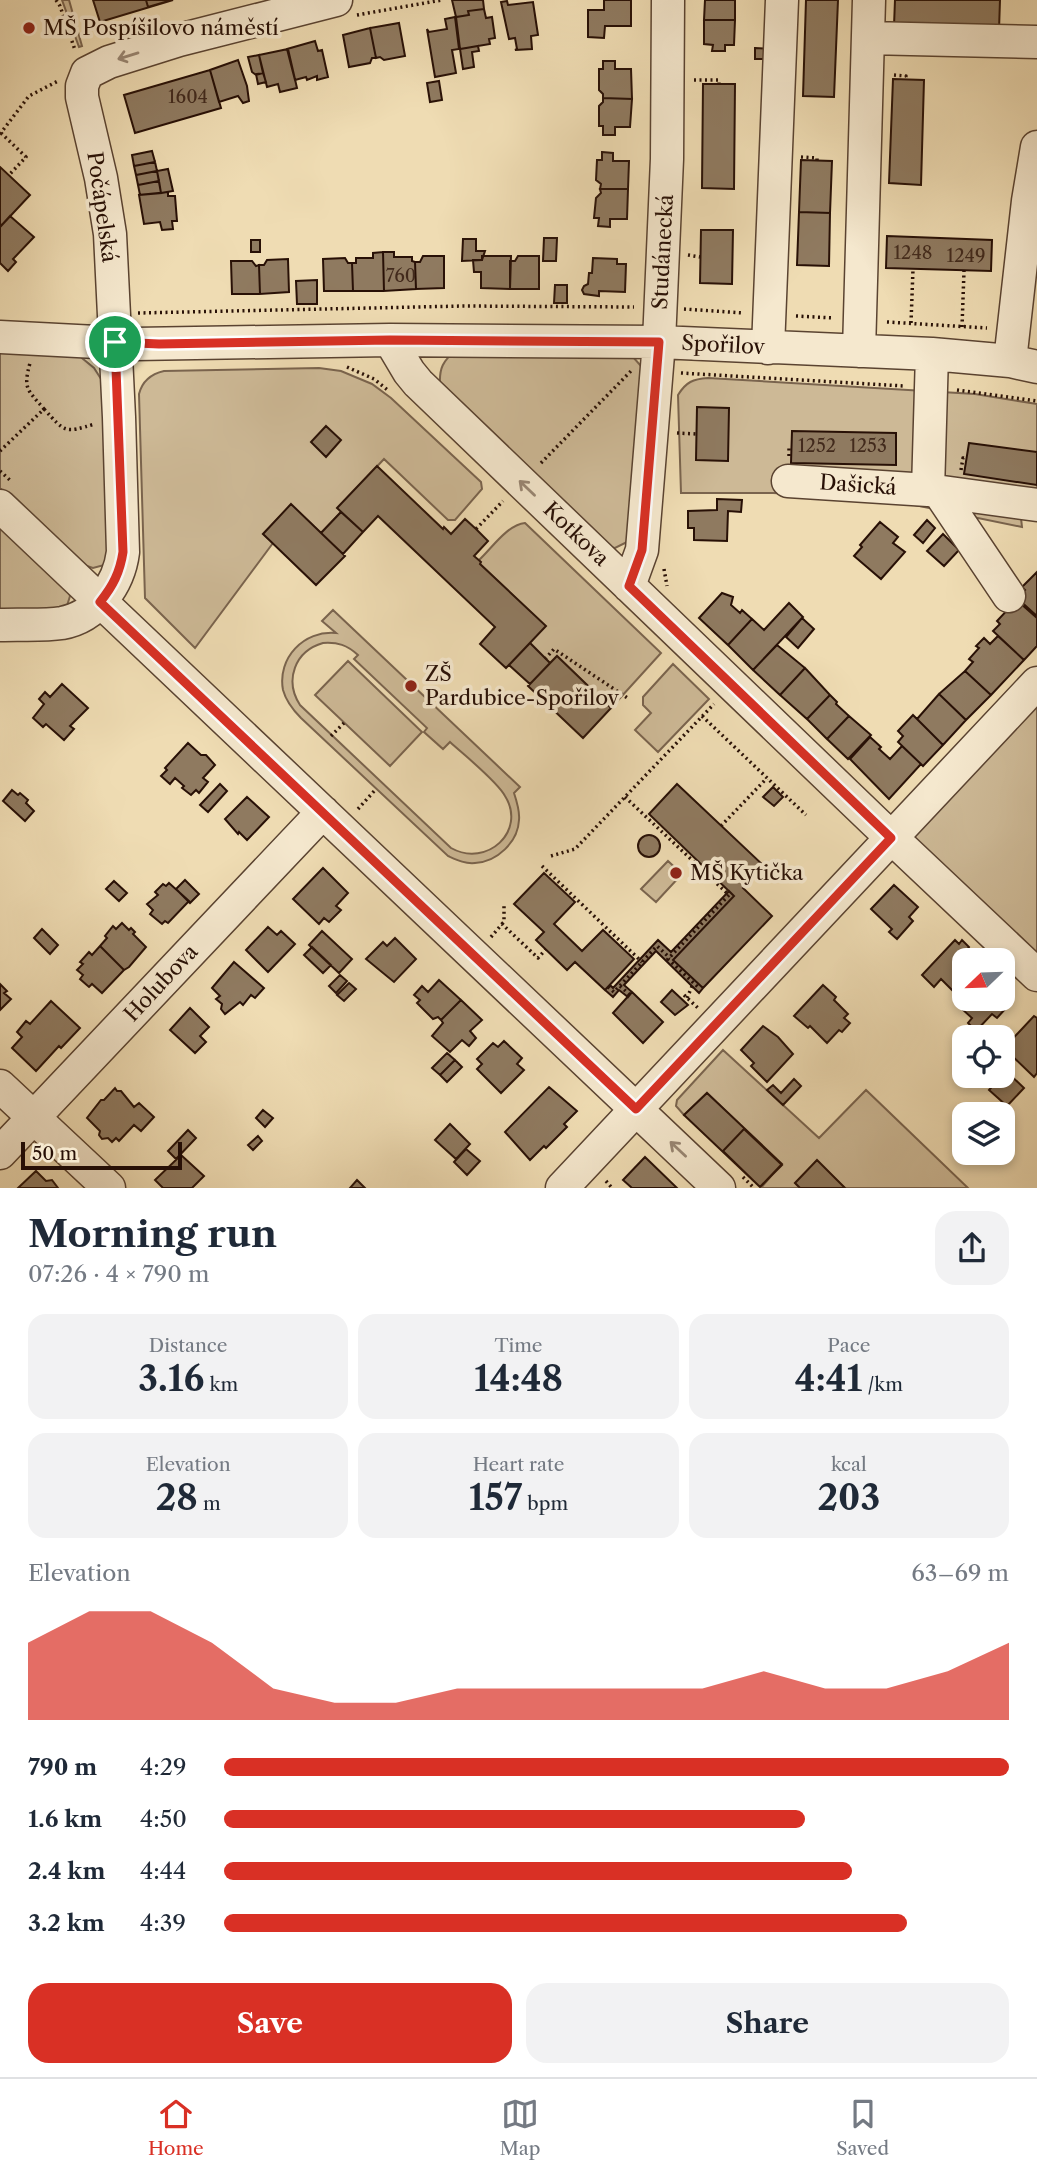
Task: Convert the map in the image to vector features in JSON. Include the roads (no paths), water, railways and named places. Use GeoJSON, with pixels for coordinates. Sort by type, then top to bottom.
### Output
{"type":"FeatureCollection","features":[{"type":"Feature","properties":{"kind":"street","name":"Počápelská"},"geometry":{"type":"LineString","coordinates":[[100,602],[116,579],[123,552],[110,234],[82,86],[72,77],[179,40],[336,0]]}},
{"type":"Feature","properties":{"kind":"street","name":"Studánecká"},"geometry":{"type":"LineString","coordinates":[[629,586],[642,550],[659,342],[667,159],[668,0]]}},
{"type":"Feature","properties":{"kind":"street"},"geometry":{"type":"LineString","coordinates":[[768,348],[782,0]]}},
{"type":"Feature","properties":{"kind":"street"},"geometry":{"type":"LineString","coordinates":[[859,351],[869,0]]}},
{"type":"Feature","properties":{"kind":"street"},"geometry":{"type":"LineString","coordinates":[[868,38],[1037,42]]}},
{"type":"Feature","properties":{"kind":"street"},"geometry":{"type":"LineString","coordinates":[[1023,364],[1028,201],[1037,147]]}},
{"type":"Feature","properties":{"kind":"street","name":"Spořilov"},"geometry":{"type":"LineString","coordinates":[[0,337],[36,324],[115,342],[159,344],[390,340],[659,342],[932,354],[1023,364]]}},
{"type":"Feature","properties":{"kind":"street","name":"Kotkova"},"geometry":{"type":"LineString","coordinates":[[390,340],[418,383],[1037,975]]}},
{"type":"Feature","properties":{"kind":"street","name":"Dašická"},"geometry":{"type":"LineString","coordinates":[[932,354],[930,388],[933,491]]}},
{"type":"Feature","properties":{"kind":"street","name":"Dašická"},"geometry":{"type":"LineString","coordinates":[[788,481],[933,491],[1037,505]]}},
{"type":"Feature","properties":{"kind":"street"},"geometry":{"type":"LineString","coordinates":[[933,491],[1009,596]]}},
{"type":"Feature","properties":{"kind":"street"},"geometry":{"type":"LineString","coordinates":[[0,506],[719,1188]]}},
{"type":"Feature","properties":{"kind":"street"},"geometry":{"type":"LineString","coordinates":[[0,625],[61,623],[83,615],[100,602]]}},
{"type":"Feature","properties":{"kind":"street"},"geometry":{"type":"LineString","coordinates":[[562,1188],[1037,683]]}},
{"type":"Feature","properties":{"kind":"street","name":"Holubova"},"geometry":{"type":"LineString","coordinates":[[0,1153],[323,812]]}},
{"type":"Feature","properties":{"kind":"street"},"geometry":{"type":"LineString","coordinates":[[0,1086],[109,1188]]}},
{"type":"Feature","properties":{"kind":"place","name":"MŠ Pospíšilovo náměstí"},"geometry":{"type":"Point","coordinates":[29,28]}},
{"type":"Feature","properties":{"kind":"place","name":"ZŠ Pardubice-Spořilov"},"geometry":{"type":"Point","coordinates":[411,686]}},
{"type":"Feature","properties":{"kind":"place","name":"MŠ Kytička"},"geometry":{"type":"Point","coordinates":[676,873]}}]}
